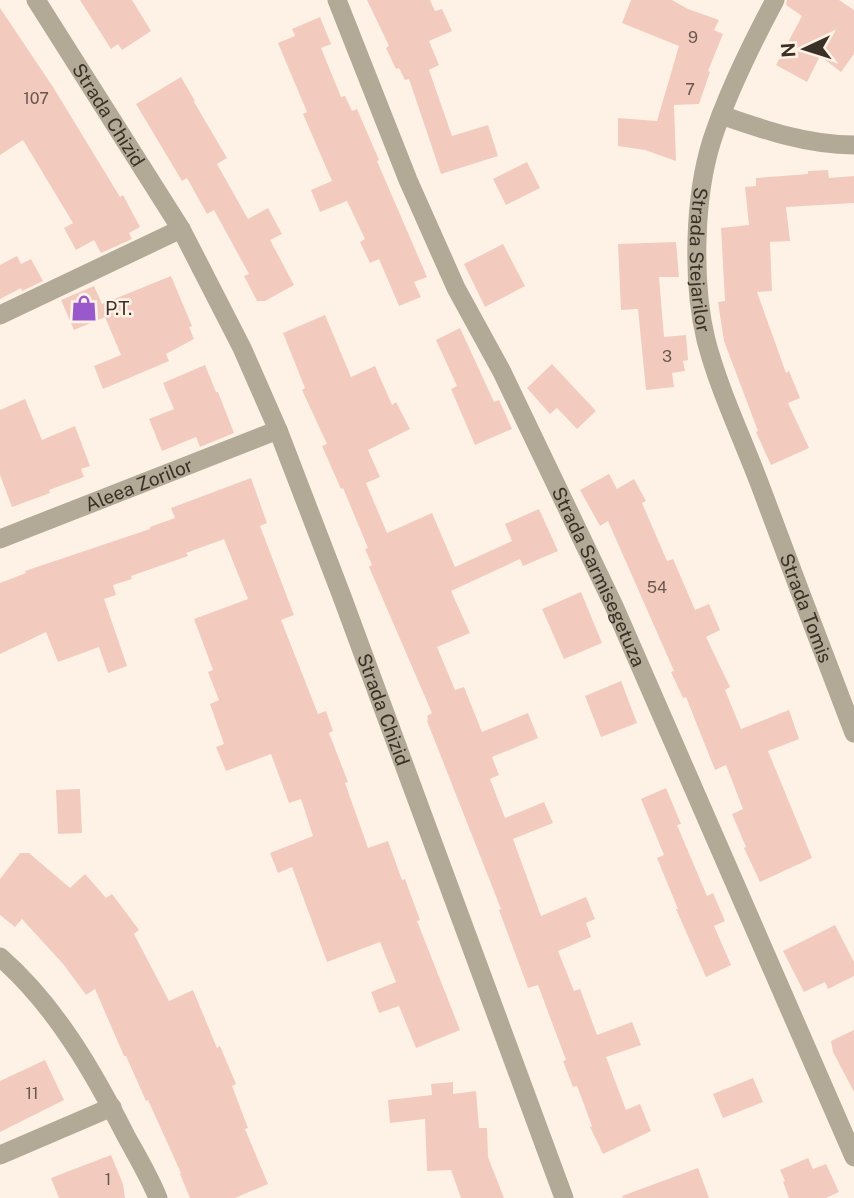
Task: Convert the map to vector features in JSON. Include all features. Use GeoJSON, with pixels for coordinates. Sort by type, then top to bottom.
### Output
{"type":"FeatureCollection","features":[{"type":"Feature","properties":{"kind":"street","name":"Strada Chizid"},"geometry":{"type":"LineString","coordinates":[[36,0],[181,229],[242,348],[278,430],[341,594],[564,1198]]}},
{"type":"Feature","properties":{"kind":"street","name":"Strada Sarmisegetuza"},"geometry":{"type":"LineString","coordinates":[[337,0],[408,180],[456,288],[502,372],[614,606],[854,1157]]}},
{"type":"Feature","properties":{"kind":"street","name":"Strada Stejarilor"},"geometry":{"type":"LineString","coordinates":[[759,483],[724,395],[706,339],[698,284],[697,235],[704,173],[712,142],[739,71],[775,0]]}},
{"type":"Feature","properties":{"kind":"street"},"geometry":{"type":"LineString","coordinates":[[721,115],[798,139],[833,145],[854,145]]}},
{"type":"Feature","properties":{"kind":"street"},"geometry":{"type":"LineString","coordinates":[[0,314],[181,229]]}},
{"type":"Feature","properties":{"kind":"street","name":"Aleea Zorilor"},"geometry":{"type":"LineString","coordinates":[[0,539],[278,430]]}},
{"type":"Feature","properties":{"kind":"street","name":"Strada Tomis"},"geometry":{"type":"LineString","coordinates":[[759,483],[854,733]]}},
{"type":"Feature","properties":{"kind":"street"},"geometry":{"type":"LineString","coordinates":[[0,957],[48,1007],[74,1044],[111,1107],[158,1198]]}},
{"type":"Feature","properties":{"kind":"street"},"geometry":{"type":"LineString","coordinates":[[0,1155],[111,1107]]}},
{"type":"Feature","properties":{"kind":"building"},"geometry":{"type":"Polygon","coordinates":[[[80,0],[132,0],[151,31],[122,50],[118,44],[111,49],[80,0]]]}},
{"type":"Feature","properties":{"kind":"building"},"geometry":{"type":"Polygon","coordinates":[[[367,0],[430,0],[435,11],[442,9],[452,31],[429,41],[439,65],[429,70],[452,136],[488,125],[498,156],[441,174],[409,79],[405,80],[399,68],[396,69],[386,48],[389,46],[367,0]]]}},
{"type":"Feature","properties":{"kind":"building"},"geometry":{"type":"Polygon","coordinates":[[[631,0],[672,0],[719,20],[714,30],[723,34],[708,71],[710,72],[699,104],[674,105],[676,161],[645,150],[618,146],[618,118],[657,121],[679,46],[622,23],[631,0]]]}},
{"type":"Feature","properties":{"kind":"building"},"geometry":{"type":"Polygon","coordinates":[[[787,0],[839,0],[854,10],[854,54],[841,72],[820,56],[807,82],[776,65],[802,16],[786,5],[787,0]]]}},
{"type":"Feature","properties":{"kind":"building"},"geometry":{"type":"Polygon","coordinates":[[[0,8],[53,87],[120,197],[123,195],[140,227],[129,233],[132,239],[101,253],[94,240],[76,250],[64,228],[73,223],[23,140],[0,155],[0,8]]]}},
{"type":"Feature","properties":{"kind":"building"},"geometry":{"type":"Polygon","coordinates":[[[320,17],[331,44],[321,48],[341,97],[345,96],[352,111],[357,109],[427,277],[414,282],[421,297],[399,306],[379,259],[370,263],[360,242],[365,239],[347,201],[320,212],[311,190],[332,181],[303,114],[307,112],[278,43],[295,36],[292,29],[320,17]]]}},
{"type":"Feature","properties":{"kind":"building"},"geometry":{"type":"Polygon","coordinates":[[[181,77],[227,158],[217,164],[248,219],[268,208],[282,234],[270,240],[294,285],[265,301],[257,301],[244,276],[249,274],[214,210],[207,214],[187,178],[182,181],[136,104],[181,77]]]}},
{"type":"Feature","properties":{"kind":"building"},"geometry":{"type":"Polygon","coordinates":[[[527,162],[540,188],[506,205],[493,179],[527,162]]]}},
{"type":"Feature","properties":{"kind":"building"},"geometry":{"type":"Polygon","coordinates":[[[828,170],[829,178],[854,176],[854,203],[786,207],[790,241],[770,242],[772,291],[757,292],[786,373],[789,371],[800,398],[788,403],[809,448],[771,465],[756,432],[758,431],[724,341],[718,302],[725,301],[721,228],[749,225],[745,187],[756,186],[756,178],[828,170]]]}},
{"type":"Feature","properties":{"kind":"building"},"geometry":{"type":"Polygon","coordinates":[[[676,242],[679,277],[659,277],[664,337],[686,335],[688,360],[683,361],[685,371],[672,373],[674,387],[646,390],[638,309],[621,310],[618,244],[676,242]]]}},
{"type":"Feature","properties":{"kind":"building"},"geometry":{"type":"Polygon","coordinates":[[[503,244],[525,286],[485,307],[464,264],[503,244]]]}},
{"type":"Feature","properties":{"kind":"building"},"geometry":{"type":"Polygon","coordinates":[[[17,256],[21,264],[31,259],[43,281],[0,299],[0,265],[17,256]]]}},
{"type":"Feature","properties":{"kind":"building"},"geometry":{"type":"Polygon","coordinates":[[[171,276],[192,326],[189,327],[194,339],[166,354],[169,361],[103,389],[94,366],[121,355],[105,317],[74,330],[61,300],[94,286],[102,304],[171,276]]]}},
{"type":"Feature","properties":{"kind":"building"},"geometry":{"type":"Polygon","coordinates":[[[325,315],[351,377],[375,366],[392,405],[396,402],[410,429],[368,450],[380,477],[366,483],[387,533],[432,513],[455,567],[512,541],[505,524],[539,509],[558,551],[523,566],[520,559],[451,591],[470,633],[437,647],[455,690],[464,687],[482,732],[528,713],[538,738],[492,757],[499,775],[490,779],[505,818],[544,802],[553,823],[513,839],[541,916],[586,897],[595,919],[586,923],[591,937],[558,951],[574,991],[580,989],[597,1035],[632,1022],[641,1045],[606,1057],[626,1110],[640,1104],[651,1131],[603,1154],[590,1127],[592,1126],[577,1086],[573,1087],[563,1061],[566,1060],[538,985],[528,988],[499,910],[501,909],[427,721],[427,716],[432,713],[369,567],[372,565],[365,549],[368,548],[322,446],[327,444],[302,390],[305,388],[283,333],[325,315]]]}},
{"type":"Feature","properties":{"kind":"building"},"geometry":{"type":"Polygon","coordinates":[[[460,328],[494,402],[499,400],[512,429],[475,445],[451,389],[457,386],[436,340],[460,328]]]}},
{"type":"Feature","properties":{"kind":"building"},"geometry":{"type":"Polygon","coordinates":[[[552,364],[596,411],[577,429],[557,408],[550,414],[527,388],[552,364]]]}},
{"type":"Feature","properties":{"kind":"building"},"geometry":{"type":"Polygon","coordinates":[[[205,365],[234,433],[200,447],[196,437],[162,451],[149,419],[174,409],[163,383],[205,365]]]}},
{"type":"Feature","properties":{"kind":"building"},"geometry":{"type":"Polygon","coordinates":[[[25,399],[42,440],[75,426],[90,466],[81,469],[84,477],[12,507],[0,475],[0,410],[25,399]]]}},
{"type":"Feature","properties":{"kind":"building"},"geometry":{"type":"Polygon","coordinates":[[[609,474],[617,489],[634,479],[646,501],[642,503],[667,561],[673,559],[695,610],[709,604],[720,630],[706,637],[730,687],[725,690],[741,729],[789,710],[799,739],[768,751],[812,858],[760,882],[732,814],[743,809],[726,765],[715,770],[686,697],[683,698],[671,672],[674,671],[608,521],[600,526],[580,490],[609,474]]]}},
{"type":"Feature","properties":{"kind":"building"},"geometry":{"type":"Polygon","coordinates":[[[251,478],[267,523],[260,526],[294,615],[281,620],[318,714],[326,711],[333,731],[329,733],[348,782],[345,783],[368,848],[388,841],[402,880],[405,879],[420,920],[417,921],[460,1030],[416,1048],[399,1006],[379,1013],[371,992],[396,982],[380,942],[327,962],[292,867],[278,873],[270,853],[313,836],[301,799],[289,803],[271,754],[226,771],[216,747],[224,744],[210,704],[219,700],[208,672],[213,670],[194,619],[248,599],[224,539],[113,585],[116,595],[104,599],[127,666],[108,673],[99,647],[58,662],[46,632],[0,654],[0,583],[26,573],[25,571],[150,529],[175,518],[171,508],[251,478]]]}},
{"type":"Feature","properties":{"kind":"building"},"geometry":{"type":"Polygon","coordinates":[[[581,592],[602,643],[564,659],[542,609],[581,592]]]}},
{"type":"Feature","properties":{"kind":"building"},"geometry":{"type":"Polygon","coordinates":[[[621,681],[637,723],[601,737],[585,696],[621,681]]]}},
{"type":"Feature","properties":{"kind":"building"},"geometry":{"type":"Polygon","coordinates":[[[666,788],[681,824],[677,825],[707,896],[713,893],[725,921],[714,926],[731,965],[706,977],[657,858],[664,855],[641,799],[666,788]]]}},
{"type":"Feature","properties":{"kind":"building"},"geometry":{"type":"Polygon","coordinates":[[[80,789],[82,833],[58,834],[56,790],[80,789]]]}},
{"type":"Feature","properties":{"kind":"building"},"geometry":{"type":"Polygon","coordinates":[[[20,853],[29,853],[70,888],[85,874],[106,898],[112,894],[139,930],[134,934],[169,1001],[193,990],[217,1048],[220,1046],[236,1084],[232,1086],[248,1128],[245,1129],[268,1184],[235,1198],[190,1198],[148,1100],[146,1101],[124,1056],[95,989],[86,995],[64,965],[22,919],[15,927],[0,915],[0,879],[20,853]]]}},
{"type":"Feature","properties":{"kind":"building"},"geometry":{"type":"Polygon","coordinates":[[[835,925],[854,962],[854,976],[828,989],[825,982],[804,992],[783,951],[835,925]]]}},
{"type":"Feature","properties":{"kind":"building"},"geometry":{"type":"Polygon","coordinates":[[[854,1030],[854,1092],[833,1052],[831,1041],[854,1030]]]}},
{"type":"Feature","properties":{"kind":"building"},"geometry":{"type":"Polygon","coordinates":[[[45,1060],[64,1100],[0,1132],[0,1081],[45,1060]]]}},
{"type":"Feature","properties":{"kind":"building"},"geometry":{"type":"Polygon","coordinates":[[[753,1078],[763,1102],[723,1118],[713,1094],[753,1078]]]}},
{"type":"Feature","properties":{"kind":"building"},"geometry":{"type":"Polygon","coordinates":[[[453,1082],[453,1094],[476,1091],[479,1128],[487,1128],[488,1157],[504,1198],[461,1198],[451,1170],[427,1171],[425,1119],[390,1123],[388,1100],[432,1095],[431,1084],[453,1082]]]}},
{"type":"Feature","properties":{"kind":"building"},"geometry":{"type":"Polygon","coordinates":[[[111,1155],[123,1184],[125,1198],[59,1198],[51,1178],[111,1155]]]}},
{"type":"Feature","properties":{"kind":"building"},"geometry":{"type":"Polygon","coordinates":[[[808,1158],[813,1169],[826,1164],[839,1192],[826,1198],[789,1198],[780,1170],[808,1158]]]}},
{"type":"Feature","properties":{"kind":"building"},"geometry":{"type":"Polygon","coordinates":[[[698,1168],[709,1198],[622,1196],[698,1168]]]}},
{"type":"Feature","properties":{"kind":"place","name":"P.T."},"geometry":{"type":"Point","coordinates":[84,308]}}]}
